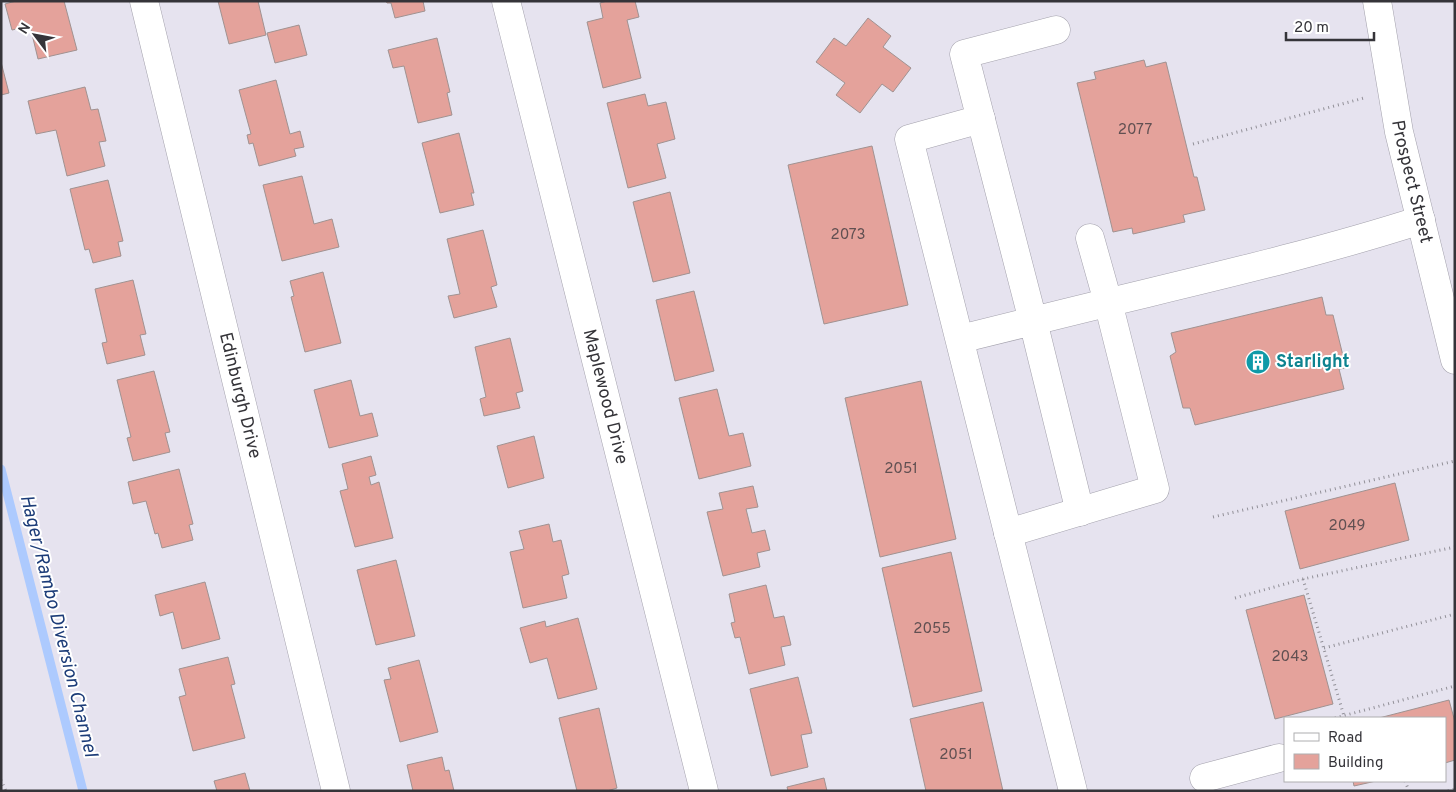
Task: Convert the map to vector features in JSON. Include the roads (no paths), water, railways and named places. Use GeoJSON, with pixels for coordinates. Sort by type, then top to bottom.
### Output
{"type":"FeatureCollection","features":[{"type":"Feature","properties":{"kind":"street","name":"Edinburgh Drive"},"geometry":{"type":"LineString","coordinates":[[144,1],[336,791]]}},
{"type":"Feature","properties":{"kind":"street","name":"Maplewood Drive"},"geometry":{"type":"LineString","coordinates":[[506,1],[704,791]]}},
{"type":"Feature","properties":{"kind":"street","name":"Prospect Street"},"geometry":{"type":"LineString","coordinates":[[1377,1],[1399,132],[1455,360]]}},
{"type":"Feature","properties":{"kind":"street"},"geometry":{"type":"LineString","coordinates":[[1056,30],[964,54],[1080,512]]}},
{"type":"Feature","properties":{"kind":"street"},"geometry":{"type":"LineString","coordinates":[[980,119],[909,140],[1073,791]]}},
{"type":"Feature","properties":{"kind":"street"},"geometry":{"type":"LineString","coordinates":[[960,339],[1279,262],[1421,220]]}},
{"type":"Feature","properties":{"kind":"street"},"geometry":{"type":"LineString","coordinates":[[1008,533],[1155,489],[1090,238]]}},
{"type":"Feature","properties":{"kind":"street"},"geometry":{"type":"LineString","coordinates":[[1204,778],[1279,758]]}},
{"type":"Feature","properties":{"kind":"waterway","name":"Hager/Rambo Diversion Channel"},"geometry":{"type":"LineString","coordinates":[[1,469],[83,791]]}},
{"type":"Feature","properties":{"kind":"place","name":"Starlight"},"geometry":{"type":"Point","coordinates":[1258,362]}}]}
